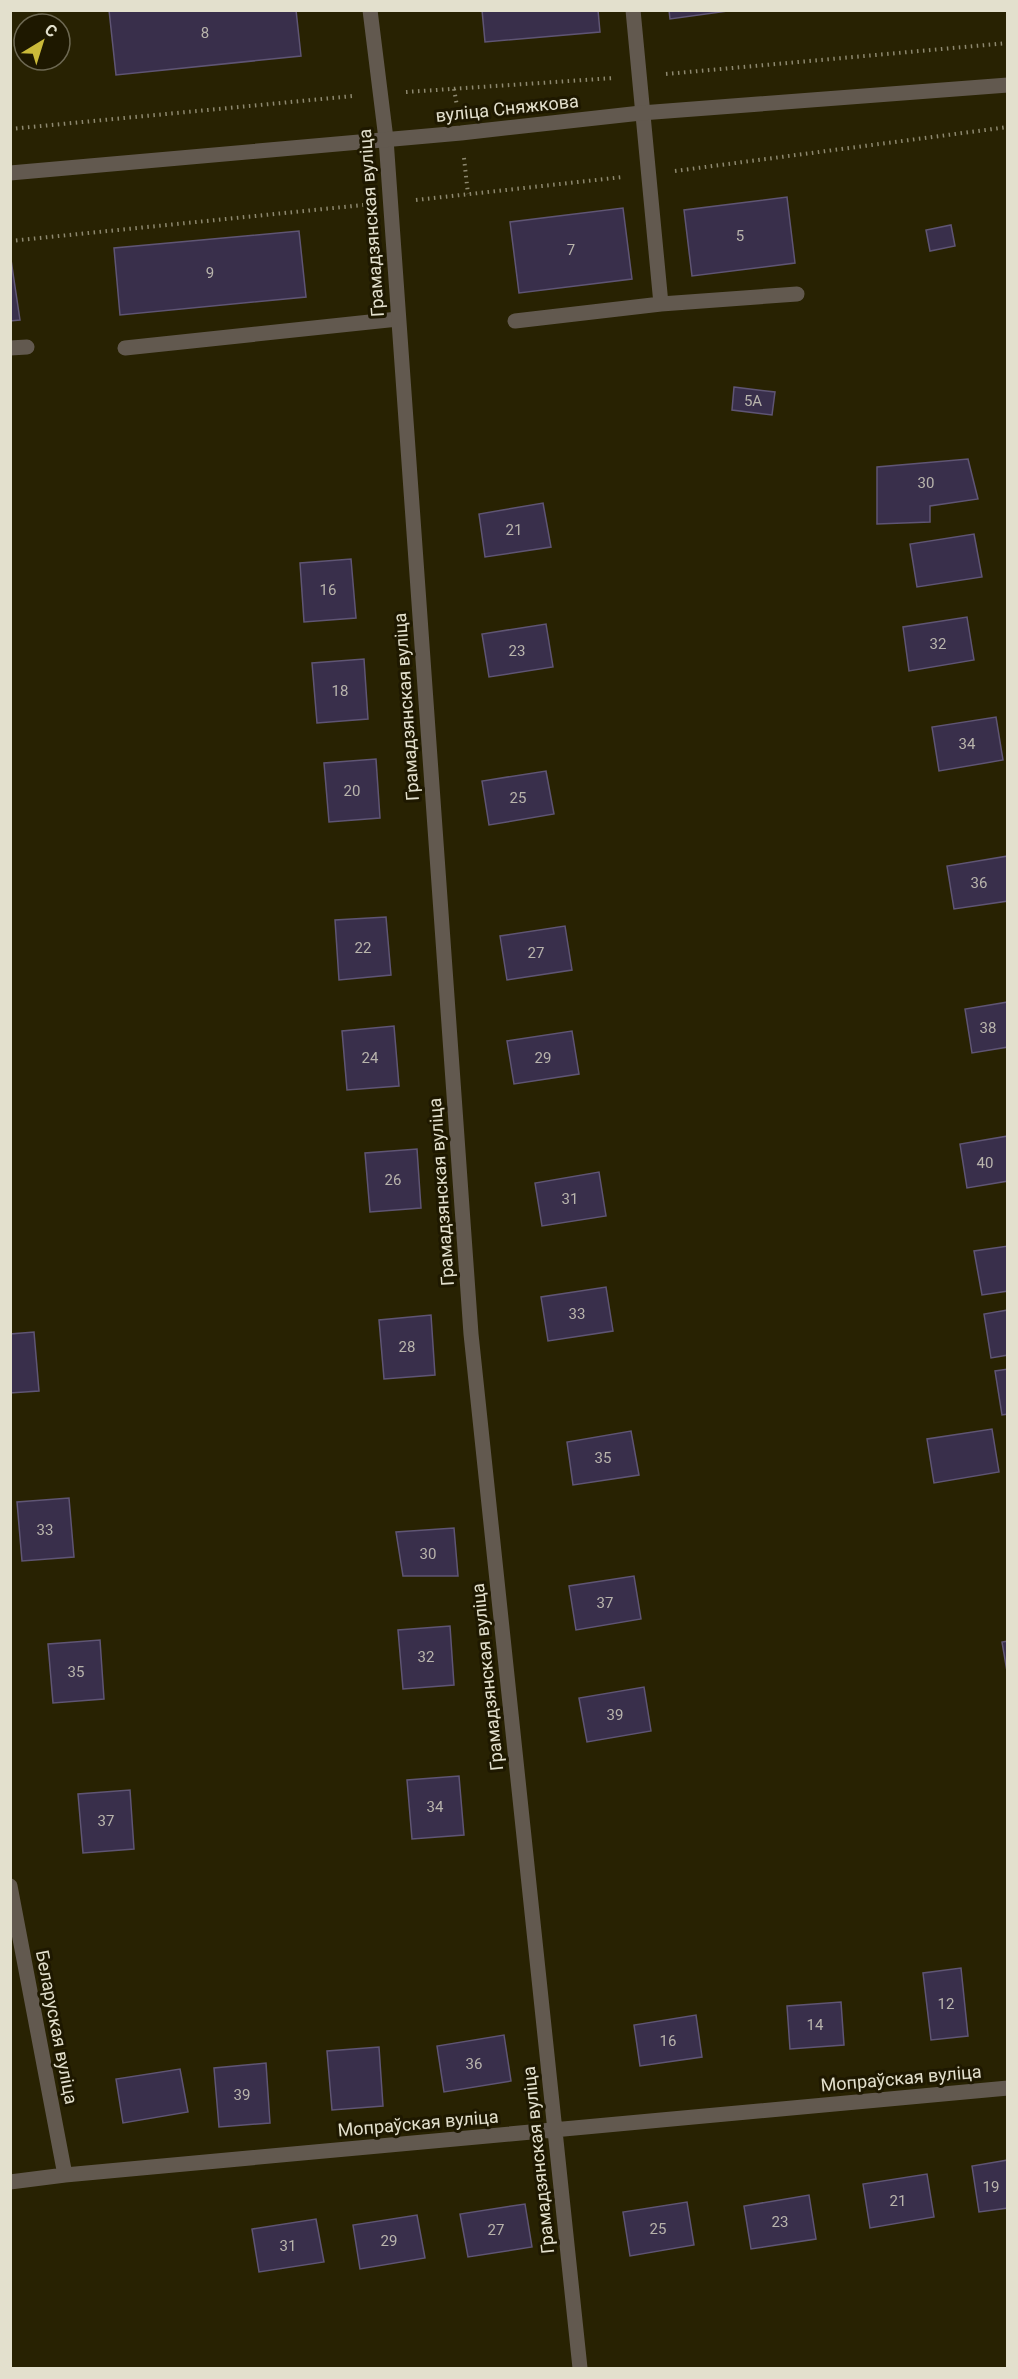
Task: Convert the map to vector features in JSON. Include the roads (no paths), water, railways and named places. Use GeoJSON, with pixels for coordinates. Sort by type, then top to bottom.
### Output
{"type":"FeatureCollection","features":[{"type":"Feature","properties":{"kind":"street","name":"Грамадзянская вуліца"},"geometry":{"type":"LineString","coordinates":[[370,10],[386,139],[471,1334],[580,2368]]}},
{"type":"Feature","properties":{"kind":"street"},"geometry":{"type":"LineString","coordinates":[[633,10],[641,113],[661,304]]}},
{"type":"Feature","properties":{"kind":"street","name":"вуліца Сняжкова"},"geometry":{"type":"LineString","coordinates":[[10,172],[461,133],[641,113],[1008,85]]}},
{"type":"Feature","properties":{"kind":"street"},"geometry":{"type":"LineString","coordinates":[[515,321],[661,304],[797,294]]}},
{"type":"Feature","properties":{"kind":"street"},"geometry":{"type":"LineString","coordinates":[[125,348],[398,319]]}},
{"type":"Feature","properties":{"kind":"street"},"geometry":{"type":"LineString","coordinates":[[10,348],[27,347]]}},
{"type":"Feature","properties":{"kind":"street","name":"Беларуская вуліца"},"geometry":{"type":"LineString","coordinates":[[10,1886],[65,2175]]}},
{"type":"Feature","properties":{"kind":"street","name":"Мопраўская вуліца"},"geometry":{"type":"LineString","coordinates":[[10,2182],[65,2175],[1008,2088]]}}]}
